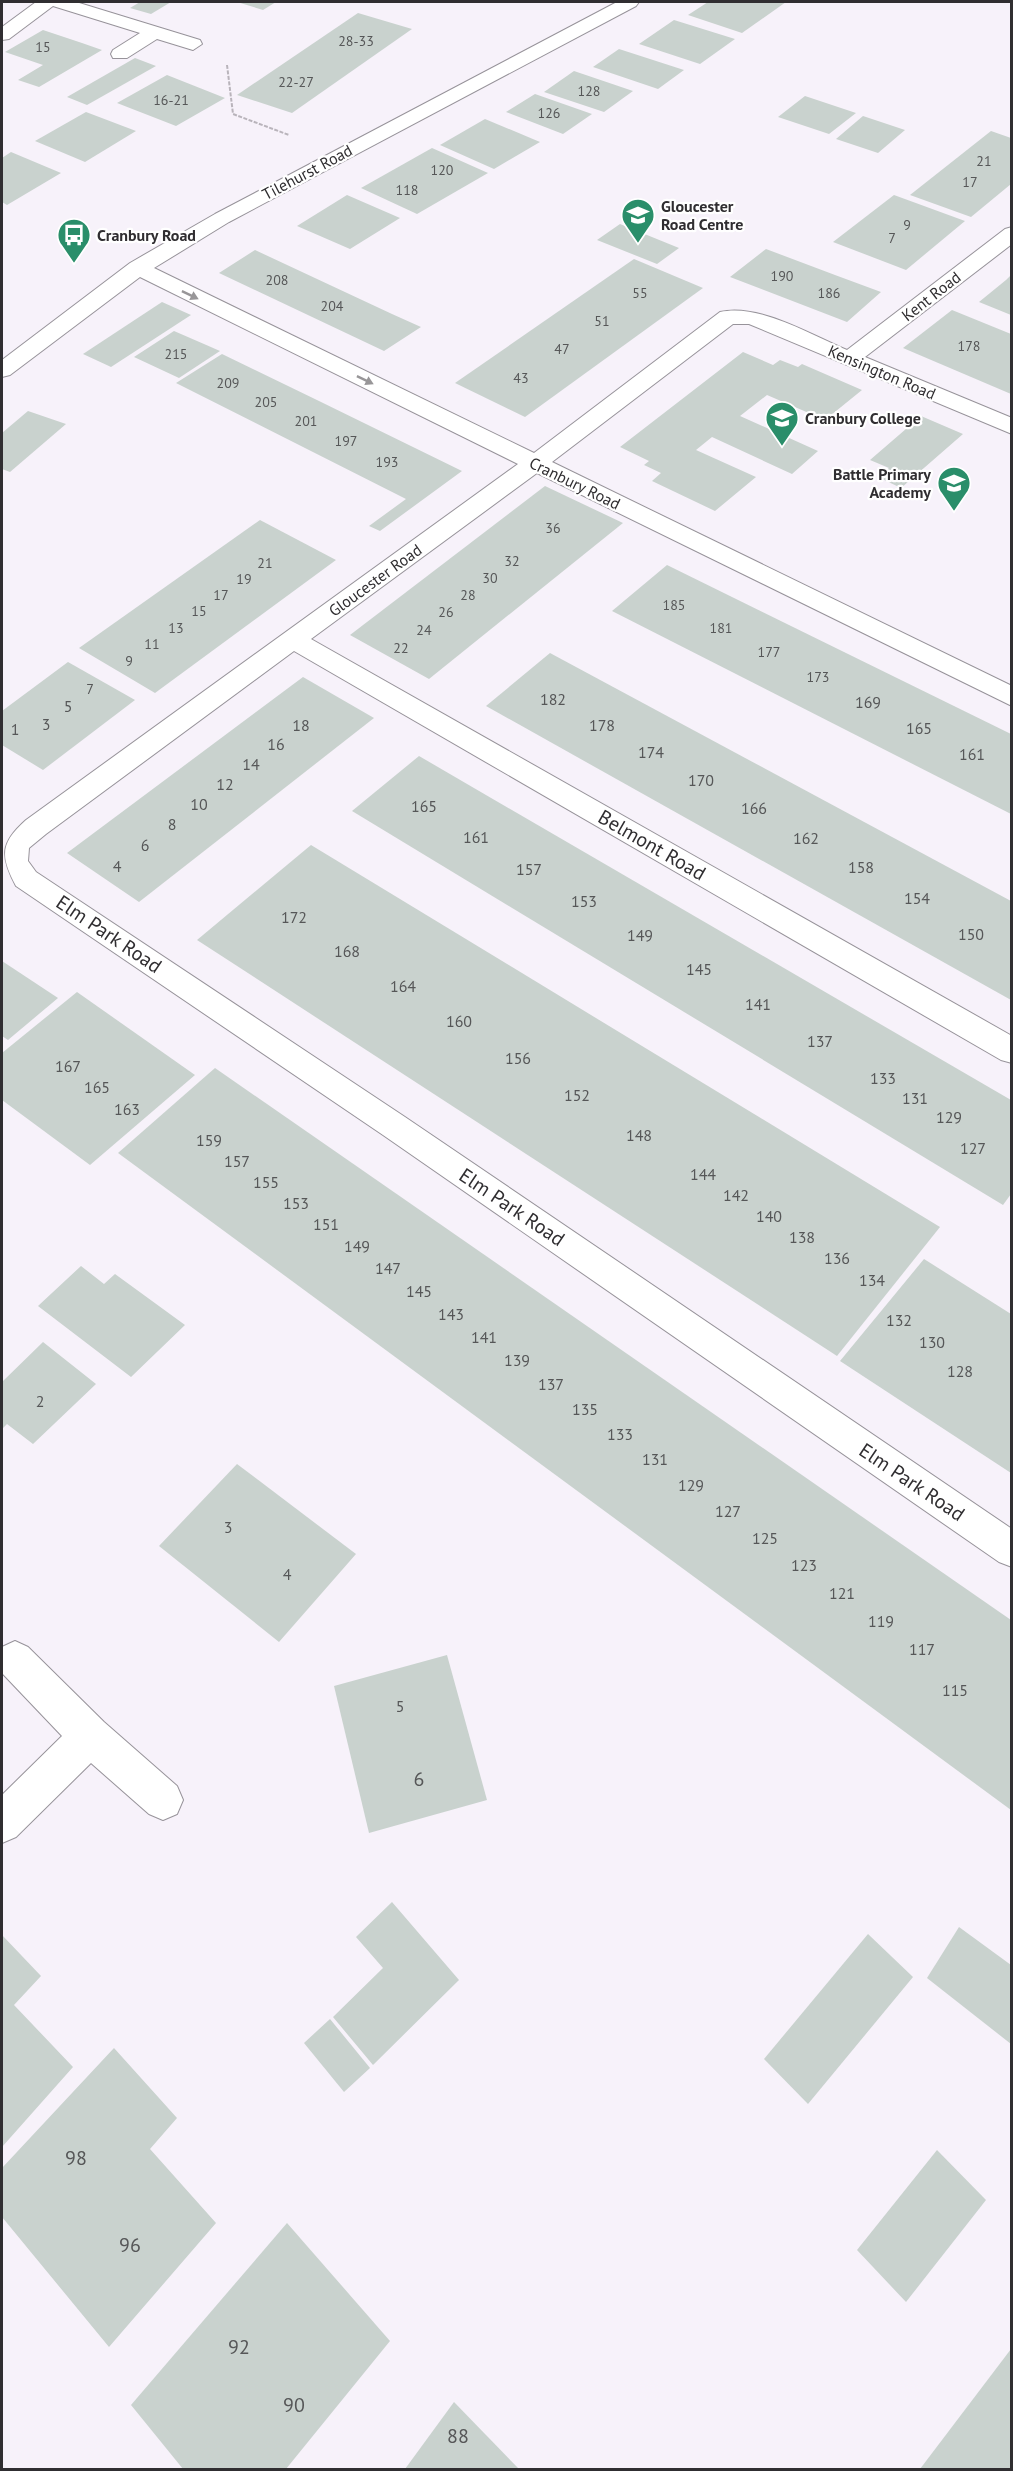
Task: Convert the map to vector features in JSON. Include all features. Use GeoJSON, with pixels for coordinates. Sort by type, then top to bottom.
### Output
{"type":"FeatureCollection","features":[{"type":"Feature","properties":{"kind":"street"},"geometry":{"type":"LineString","coordinates":[[2,35],[47,2]]}},
{"type":"Feature","properties":{"kind":"street"},"geometry":{"type":"LineString","coordinates":[[59,2],[194,44]]}},
{"type":"Feature","properties":{"kind":"street"},"geometry":{"type":"LineString","coordinates":[[99,15],[122,2]]}},
{"type":"Feature","properties":{"kind":"street","name":"Tilehurst Road"},"geometry":{"type":"LineString","coordinates":[[2,370],[138,268],[222,218],[630,2]]}},
{"type":"Feature","properties":{"kind":"street"},"geometry":{"type":"LineString","coordinates":[[120,54],[155,32]]}},
{"type":"Feature","properties":{"kind":"street","name":"Kent Road"},"geometry":{"type":"LineString","coordinates":[[850,358],[1011,233]]}},
{"type":"Feature","properties":{"kind":"street","name":"Cranbury Road"},"geometry":{"type":"LineString","coordinates":[[138,268],[1011,697]]}},
{"type":"Feature","properties":{"kind":"street","name":"Gloucester Road"},"geometry":{"type":"LineString","coordinates":[[7,865],[16,844],[36,827],[535,463],[728,317],[753,318]]}},
{"type":"Feature","properties":{"kind":"street","name":"Kensington Road"},"geometry":{"type":"LineString","coordinates":[[753,318],[1011,427]]}},
{"type":"Feature","properties":{"kind":"street","name":"Belmont Road"},"geometry":{"type":"LineString","coordinates":[[292,639],[1011,1051]]}},
{"type":"Feature","properties":{"kind":"street","name":"Elm Park Road"},"geometry":{"type":"LineString","coordinates":[[7,865],[394,1126],[1011,1550]]}},
{"type":"Feature","properties":{"kind":"street"},"geometry":{"type":"LineString","coordinates":[[15,1660],[90,1736],[162,1800]]}},
{"type":"Feature","properties":{"kind":"street"},"geometry":{"type":"LineString","coordinates":[[2,1823],[90,1736]]}},
{"type":"Feature","properties":{"kind":"path"},"geometry":{"type":"LineString","coordinates":[[226,65],[233,114],[340,154]]}},
{"type":"Feature","properties":{"kind":"building"},"geometry":{"type":"Polygon","coordinates":[[[140,2],[171,2],[151,14],[130,8],[140,2]]]}},
{"type":"Feature","properties":{"kind":"building"},"geometry":{"type":"Polygon","coordinates":[[[237,2],[276,2],[263,10],[237,2]]]}},
{"type":"Feature","properties":{"kind":"building"},"geometry":{"type":"Polygon","coordinates":[[[708,2],[786,2],[742,33],[688,15],[708,2]]]}},
{"type":"Feature","properties":{"kind":"building"},"geometry":{"type":"Polygon","coordinates":[[[358,13],[412,29],[292,113],[237,95],[358,13]]]}},
{"type":"Feature","properties":{"kind":"building"},"geometry":{"type":"Polygon","coordinates":[[[674,20],[735,39],[700,64],[639,44],[674,20]]]}},
{"type":"Feature","properties":{"kind":"building"},"geometry":{"type":"Polygon","coordinates":[[[43,30],[102,50],[39,87],[18,80],[43,65],[5,52],[43,30]]]}},
{"type":"Feature","properties":{"kind":"building"},"geometry":{"type":"Polygon","coordinates":[[[619,49],[684,70],[658,89],[593,67],[619,49]]]}},
{"type":"Feature","properties":{"kind":"building"},"geometry":{"type":"Polygon","coordinates":[[[135,58],[156,66],[87,105],[67,97],[135,58]]]}},
{"type":"Feature","properties":{"kind":"building"},"geometry":{"type":"Polygon","coordinates":[[[574,71],[633,91],[604,112],[544,92],[574,71]]]}},
{"type":"Feature","properties":{"kind":"building"},"geometry":{"type":"Polygon","coordinates":[[[167,75],[225,98],[176,126],[117,103],[167,75]]]}},
{"type":"Feature","properties":{"kind":"building"},"geometry":{"type":"Polygon","coordinates":[[[535,94],[592,114],[563,134],[506,112],[535,94]]]}},
{"type":"Feature","properties":{"kind":"building"},"geometry":{"type":"Polygon","coordinates":[[[805,96],[856,113],[829,134],[778,117],[805,96]]]}},
{"type":"Feature","properties":{"kind":"building"},"geometry":{"type":"Polygon","coordinates":[[[86,112],[136,131],[85,162],[35,141],[86,112]]]}},
{"type":"Feature","properties":{"kind":"building"},"geometry":{"type":"Polygon","coordinates":[[[863,116],[905,130],[878,153],[836,139],[863,116]]]}},
{"type":"Feature","properties":{"kind":"building"},"geometry":{"type":"Polygon","coordinates":[[[485,119],[540,142],[494,169],[440,145],[485,119]]]}},
{"type":"Feature","properties":{"kind":"building"},"geometry":{"type":"Polygon","coordinates":[[[991,131],[1011,138],[1011,184],[971,217],[910,195],[991,131]]]}},
{"type":"Feature","properties":{"kind":"building"},"geometry":{"type":"Polygon","coordinates":[[[432,148],[488,173],[417,214],[361,188],[432,148]]]}},
{"type":"Feature","properties":{"kind":"building"},"geometry":{"type":"Polygon","coordinates":[[[11,152],[61,173],[7,205],[2,202],[2,158],[11,152]]]}},
{"type":"Feature","properties":{"kind":"building"},"geometry":{"type":"Polygon","coordinates":[[[347,195],[400,218],[350,249],[297,226],[347,195]]]}},
{"type":"Feature","properties":{"kind":"building"},"geometry":{"type":"Polygon","coordinates":[[[894,195],[965,221],[906,270],[833,242],[894,195]]]}},
{"type":"Feature","properties":{"kind":"building","name":"Gloucester Road Centre"},"geometry":{"type":"Polygon","coordinates":[[[620,224],[679,248],[657,264],[597,240],[620,224]]]}},
{"type":"Feature","properties":{"kind":"building"},"geometry":{"type":"Polygon","coordinates":[[[766,249],[881,292],[847,322],[730,277],[766,249]]]}},
{"type":"Feature","properties":{"kind":"building"},"geometry":{"type":"Polygon","coordinates":[[[255,250],[421,327],[384,351],[219,273],[255,250]]]}},
{"type":"Feature","properties":{"kind":"building"},"geometry":{"type":"Polygon","coordinates":[[[634,259],[703,288],[525,417],[455,383],[634,259]]]}},
{"type":"Feature","properties":{"kind":"building"},"geometry":{"type":"Polygon","coordinates":[[[1011,275],[1011,315],[979,302],[1006,280],[1011,275]]]}},
{"type":"Feature","properties":{"kind":"building"},"geometry":{"type":"Polygon","coordinates":[[[162,302],[191,315],[111,367],[83,354],[162,302]]]}},
{"type":"Feature","properties":{"kind":"building"},"geometry":{"type":"Polygon","coordinates":[[[952,310],[1011,334],[1011,394],[903,348],[952,310]]]}},
{"type":"Feature","properties":{"kind":"building"},"geometry":{"type":"Polygon","coordinates":[[[174,331],[220,351],[179,378],[134,357],[174,331]]]}},
{"type":"Feature","properties":{"kind":"building"},"geometry":{"type":"Polygon","coordinates":[[[743,352],[773,365],[780,360],[798,367],[802,364],[862,390],[825,420],[767,395],[740,416],[818,451],[792,474],[712,437],[696,450],[756,477],[715,511],[652,481],[661,473],[644,465],[649,461],[620,447],[743,352]]]}},
{"type":"Feature","properties":{"kind":"building"},"geometry":{"type":"Polygon","coordinates":[[[222,354],[462,471],[380,531],[369,526],[406,499],[176,383],[222,354]]]}},
{"type":"Feature","properties":{"kind":"building"},"geometry":{"type":"Polygon","coordinates":[[[28,411],[66,424],[10,472],[2,469],[2,433],[28,411]]]}},
{"type":"Feature","properties":{"kind":"building"},"geometry":{"type":"Polygon","coordinates":[[[921,416],[963,434],[901,488],[878,477],[889,468],[870,460],[921,416]]]}},
{"type":"Feature","properties":{"kind":"building"},"geometry":{"type":"Polygon","coordinates":[[[545,486],[623,523],[429,679],[350,635],[545,486]]]}},
{"type":"Feature","properties":{"kind":"building"},"geometry":{"type":"Polygon","coordinates":[[[260,520],[336,560],[155,693],[79,648],[260,520]]]}},
{"type":"Feature","properties":{"kind":"building"},"geometry":{"type":"Polygon","coordinates":[[[667,565],[1011,734],[1011,814],[612,611],[667,565]]]}},
{"type":"Feature","properties":{"kind":"building"},"geometry":{"type":"Polygon","coordinates":[[[550,653],[1011,901],[1011,1000],[486,706],[550,653]]]}},
{"type":"Feature","properties":{"kind":"building"},"geometry":{"type":"Polygon","coordinates":[[[68,662],[135,700],[43,770],[2,745],[2,711],[68,662]]]}},
{"type":"Feature","properties":{"kind":"building"},"geometry":{"type":"Polygon","coordinates":[[[303,677],[374,718],[139,902],[67,853],[303,677]]]}},
{"type":"Feature","properties":{"kind":"building"},"geometry":{"type":"Polygon","coordinates":[[[419,756],[1011,1100],[1011,1194],[1003,1205],[352,811],[419,756]]]}},
{"type":"Feature","properties":{"kind":"building"},"geometry":{"type":"Polygon","coordinates":[[[311,845],[940,1227],[837,1356],[197,940],[311,845]]]}},
{"type":"Feature","properties":{"kind":"building"},"geometry":{"type":"Polygon","coordinates":[[[2,961],[58,998],[8,1040],[2,1036],[2,961]]]}},
{"type":"Feature","properties":{"kind":"building"},"geometry":{"type":"Polygon","coordinates":[[[77,992],[195,1075],[90,1165],[2,1100],[2,1053],[77,992]]]}},
{"type":"Feature","properties":{"kind":"building"},"geometry":{"type":"Polygon","coordinates":[[[215,1068],[1011,1620],[1011,1810],[118,1153],[215,1068]]]}},
{"type":"Feature","properties":{"kind":"building"},"geometry":{"type":"Polygon","coordinates":[[[924,1259],[1011,1314],[1011,1473],[840,1361],[924,1259]]]}},
{"type":"Feature","properties":{"kind":"building"},"geometry":{"type":"Polygon","coordinates":[[[81,1266],[104,1284],[115,1274],[185,1325],[131,1377],[38,1306],[81,1266]]]}},
{"type":"Feature","properties":{"kind":"building"},"geometry":{"type":"Polygon","coordinates":[[[43,1342],[96,1384],[33,1444],[7,1424],[2,1429],[2,1382],[43,1342]]]}},
{"type":"Feature","properties":{"kind":"building"},"geometry":{"type":"Polygon","coordinates":[[[237,1464],[356,1554],[279,1642],[159,1546],[237,1464]]]}},
{"type":"Feature","properties":{"kind":"building"},"geometry":{"type":"Polygon","coordinates":[[[447,1655],[487,1800],[369,1833],[334,1686],[447,1655]]]}},
{"type":"Feature","properties":{"kind":"building"},"geometry":{"type":"Polygon","coordinates":[[[392,1902],[459,1980],[373,2065],[333,2017],[383,1968],[356,1937],[392,1902]]]}},
{"type":"Feature","properties":{"kind":"building"},"geometry":{"type":"Polygon","coordinates":[[[959,1927],[1011,1965],[1011,2044],[927,1978],[959,1927]]]}},
{"type":"Feature","properties":{"kind":"building"},"geometry":{"type":"Polygon","coordinates":[[[868,1934],[913,1977],[808,2104],[764,2059],[868,1934]]]}},
{"type":"Feature","properties":{"kind":"building"},"geometry":{"type":"Polygon","coordinates":[[[2,1935],[41,1976],[14,2005],[73,2067],[2,2147],[2,1935]]]}},
{"type":"Feature","properties":{"kind":"building"},"geometry":{"type":"Polygon","coordinates":[[[330,2019],[370,2068],[344,2092],[304,2043],[330,2019]]]}},
{"type":"Feature","properties":{"kind":"building"},"geometry":{"type":"Polygon","coordinates":[[[114,2048],[177,2118],[150,2149],[216,2223],[109,2347],[2,2217],[2,2168],[114,2048]]]}},
{"type":"Feature","properties":{"kind":"building"},"geometry":{"type":"Polygon","coordinates":[[[937,2150],[986,2200],[906,2302],[857,2250],[937,2150]]]}},
{"type":"Feature","properties":{"kind":"building"},"geometry":{"type":"Polygon","coordinates":[[[287,2223],[390,2341],[286,2469],[183,2469],[131,2405],[287,2223]]]}},
{"type":"Feature","properties":{"kind":"building"},"geometry":{"type":"Polygon","coordinates":[[[1011,2349],[1011,2469],[920,2469],[1011,2349]]]}},
{"type":"Feature","properties":{"kind":"building"},"geometry":{"type":"Polygon","coordinates":[[[454,2402],[519,2469],[405,2469],[454,2402]]]}},
{"type":"Feature","properties":{"kind":"place","name":"Gloucester Road Centre"},"geometry":{"type":"Point","coordinates":[638,244]}},
{"type":"Feature","properties":{"kind":"place","name":"Cranbury Road"},"geometry":{"type":"Point","coordinates":[74,264]}},
{"type":"Feature","properties":{"kind":"place","name":"Cranbury College"},"geometry":{"type":"Point","coordinates":[782,447]}},
{"type":"Feature","properties":{"kind":"place","name":"Battle Primary Academy"},"geometry":{"type":"Point","coordinates":[954,512]}}]}
